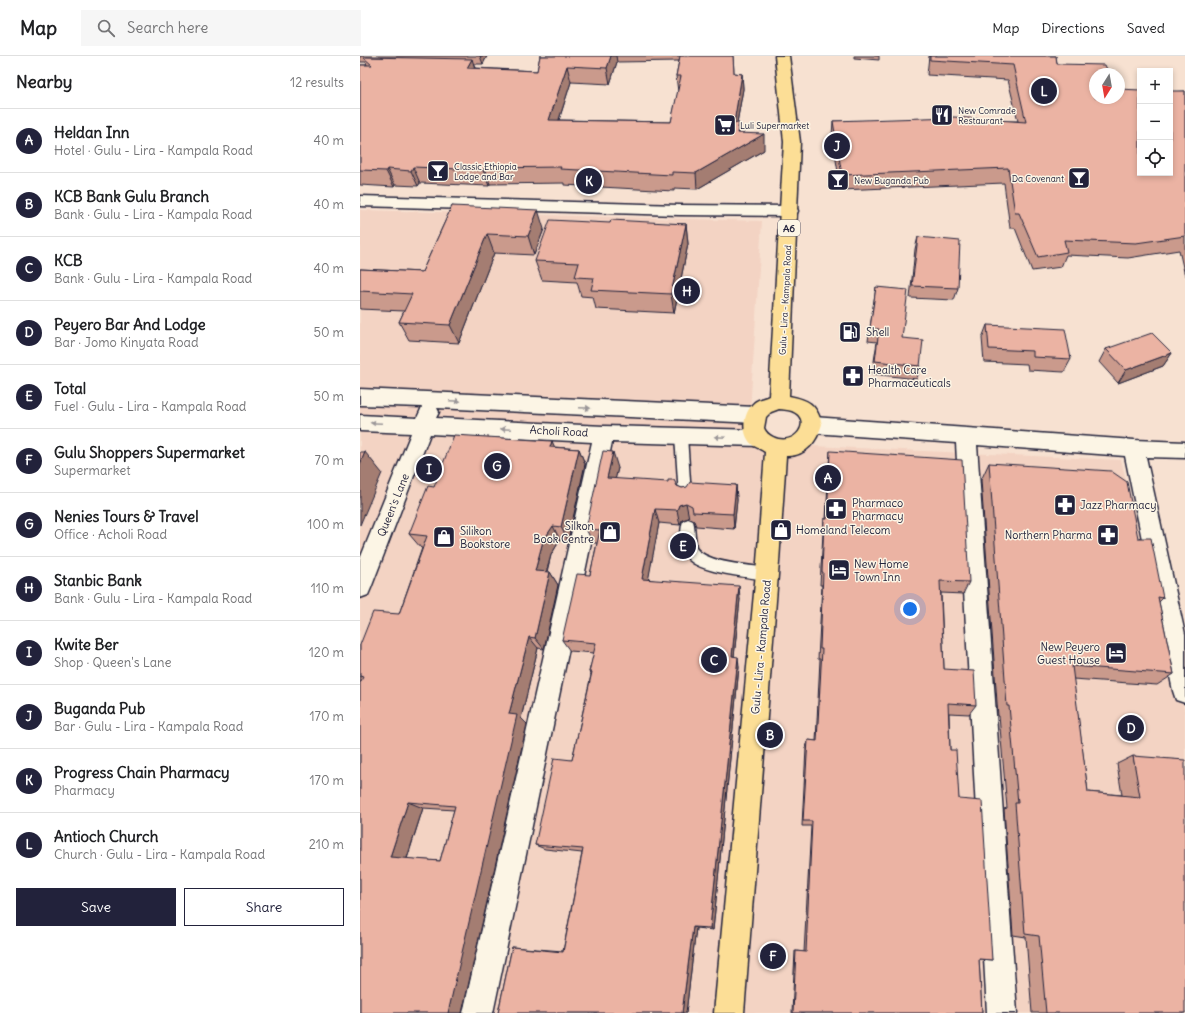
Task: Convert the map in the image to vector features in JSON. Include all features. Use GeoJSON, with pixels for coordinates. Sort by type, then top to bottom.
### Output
{"type":"FeatureCollection","features":[{"type":"Feature","properties":{"kind":"main road","name":"Gulu - Lira - Kampala Road"},"geometry":{"type":"LineString","coordinates":[[779,401],[790,211],[792,142],[782,56]]}},
{"type":"Feature","properties":{"kind":"main road"},"geometry":{"type":"LineString","coordinates":[[779,401],[790,402],[799,405],[806,410],[813,425],[810,434],[805,440],[797,446],[787,448],[767,443],[754,431],[753,423],[756,415],[762,408],[770,404],[779,401]]}},
{"type":"Feature","properties":{"kind":"main road","name":"Gulu - Lira - Kampala Road"},"geometry":{"type":"LineString","coordinates":[[729,1013],[767,574],[767,443]]}},
{"type":"Feature","properties":{"kind":"street"},"geometry":{"type":"LineString","coordinates":[[360,201],[679,210],[790,211]]}},
{"type":"Feature","properties":{"kind":"street"},"geometry":{"type":"LineString","coordinates":[[360,396],[756,415]]}},
{"type":"Feature","properties":{"kind":"street","name":"Queen's Lane"},"geometry":{"type":"LineString","coordinates":[[360,588],[433,400]]}},
{"type":"Feature","properties":{"kind":"street","name":"Acholi Road"},"geometry":{"type":"LineString","coordinates":[[360,422],[604,434],[681,436],[767,443]]}},
{"type":"Feature","properties":{"kind":"street"},"geometry":{"type":"LineString","coordinates":[[813,425],[966,437],[1185,450]]}},
{"type":"Feature","properties":{"kind":"street"},"geometry":{"type":"LineString","coordinates":[[478,1013],[604,434]]}},
{"type":"Feature","properties":{"kind":"street"},"geometry":{"type":"LineString","coordinates":[[966,437],[1002,1013]]}},
{"type":"Feature","properties":{"kind":"street"},"geometry":{"type":"LineString","coordinates":[[1134,448],[1184,683]]}},
{"type":"Feature","properties":{"kind":"lane"},"geometry":{"type":"LineString","coordinates":[[681,436],[685,496]]}},
{"type":"Feature","properties":{"kind":"lane"},"geometry":{"type":"LineString","coordinates":[[688,525],[688,545],[693,556],[710,564],[767,574]]}},
{"type":"Feature","properties":{"kind":"shaded area"},"geometry":{"type":"Polygon","coordinates":[[[360,210],[762,221],[748,443],[1121,460],[1185,713],[1185,1013],[360,1013],[360,210]]]}},
{"type":"Feature","properties":{"kind":"building"},"geometry":{"type":"Polygon","coordinates":[[[540,56],[611,56],[607,68],[567,66],[549,120],[671,122],[681,76],[676,76],[680,56],[733,56],[734,73],[742,74],[734,123],[739,123],[737,133],[764,134],[696,173],[672,172],[672,175],[560,169],[561,167],[484,168],[483,170],[413,167],[411,171],[387,169],[386,171],[360,170],[360,65],[372,65],[363,57],[472,59],[467,68],[537,71],[540,56]]]}},
{"type":"Feature","properties":{"kind":"building"},"geometry":{"type":"Polygon","coordinates":[[[930,56],[1056,56],[1057,64],[1105,65],[1106,68],[1089,68],[1089,104],[1125,104],[1125,89],[1137,90],[1137,176],[1173,176],[1173,91],[1185,91],[1185,236],[1136,243],[1064,240],[1067,252],[1038,257],[1019,213],[1015,213],[1008,168],[842,175],[833,121],[954,117],[1026,122],[1013,65],[930,60],[930,56]]]}},
{"type":"Feature","properties":{"kind":"building"},"geometry":{"type":"Polygon","coordinates":[[[452,206],[538,210],[528,236],[487,234],[450,325],[399,322],[412,294],[360,291],[360,269],[422,272],[452,206]]]}},
{"type":"Feature","properties":{"kind":"building"},"geometry":{"type":"Polygon","coordinates":[[[550,220],[610,223],[611,220],[686,224],[671,294],[591,290],[594,278],[575,277],[579,263],[535,261],[550,220]]]}},
{"type":"Feature","properties":{"kind":"building"},"geometry":{"type":"Polygon","coordinates":[[[918,237],[960,241],[958,288],[912,286],[918,237]]]}},
{"type":"Feature","properties":{"kind":"building"},"geometry":{"type":"Polygon","coordinates":[[[876,287],[908,290],[902,338],[923,340],[920,366],[875,361],[879,329],[870,328],[876,287]]]}},
{"type":"Feature","properties":{"kind":"building"},"geometry":{"type":"Polygon","coordinates":[[[987,325],[1065,329],[1071,359],[1033,357],[1033,351],[989,349],[987,325]]]}},
{"type":"Feature","properties":{"kind":"building"},"geometry":{"type":"Polygon","coordinates":[[[1152,333],[1172,353],[1126,370],[1106,349],[1152,333]]]}},
{"type":"Feature","properties":{"kind":"building"},"geometry":{"type":"Polygon","coordinates":[[[454,435],[552,441],[550,447],[579,449],[561,527],[553,526],[543,541],[535,571],[550,572],[535,638],[529,637],[509,714],[517,715],[448,1013],[360,1013],[360,683],[363,677],[360,676],[360,645],[373,612],[399,614],[427,536],[409,534],[428,486],[434,487],[454,435]],[[408,802],[390,857],[440,861],[455,806],[408,802]]]}},
{"type":"Feature","properties":{"kind":"building"},"geometry":{"type":"Polygon","coordinates":[[[603,451],[613,452],[607,478],[668,482],[668,480],[674,480],[677,486],[682,488],[687,487],[690,482],[736,485],[733,514],[693,512],[692,506],[686,503],[679,505],[677,510],[655,509],[642,579],[739,586],[732,656],[738,657],[710,928],[693,927],[682,1013],[498,1013],[512,947],[563,952],[583,849],[535,845],[554,758],[572,760],[592,672],[589,672],[596,643],[562,640],[577,574],[590,575],[600,530],[586,529],[603,451]]]}},
{"type":"Feature","properties":{"kind":"building"},"geometry":{"type":"Polygon","coordinates":[[[830,451],[962,460],[969,582],[940,581],[944,669],[974,671],[976,705],[948,703],[950,750],[956,750],[959,799],[982,801],[992,960],[979,959],[982,1013],[793,1013],[796,951],[806,952],[812,821],[803,821],[808,740],[817,741],[822,649],[820,649],[824,519],[827,519],[830,451]]]}},
{"type":"Feature","properties":{"kind":"building"},"geometry":{"type":"Polygon","coordinates":[[[360,452],[365,452],[360,464],[360,452]]]}},
{"type":"Feature","properties":{"kind":"building"},"geometry":{"type":"Polygon","coordinates":[[[989,463],[1111,471],[1127,482],[1138,538],[1151,538],[1163,598],[1158,597],[1174,674],[1072,666],[1088,792],[1140,797],[1133,756],[1185,760],[1185,1013],[1046,1013],[1039,936],[1025,934],[1015,803],[1018,803],[1009,706],[1007,706],[989,463]]]}},
{"type":"Feature","properties":{"kind":"place","name":"Antioch Church"},"geometry":{"type":"Point","coordinates":[1044,91]}},
{"type":"Feature","properties":{"kind":"place","name":"New Comrade Restaurant"},"geometry":{"type":"Point","coordinates":[942,115]}},
{"type":"Feature","properties":{"kind":"place","name":"Luli Supermarket"},"geometry":{"type":"Point","coordinates":[725,125]}},
{"type":"Feature","properties":{"kind":"place","name":"Buganda Pub"},"geometry":{"type":"Point","coordinates":[837,146]}},
{"type":"Feature","properties":{"kind":"place","name":"Classic Ethiopia Lodge and Bar"},"geometry":{"type":"Point","coordinates":[438,171]}},
{"type":"Feature","properties":{"kind":"place","name":"Da Covenant"},"geometry":{"type":"Point","coordinates":[1079,178]}},
{"type":"Feature","properties":{"kind":"place","name":"New Buganda Pub"},"geometry":{"type":"Point","coordinates":[838,180]}},
{"type":"Feature","properties":{"kind":"place","name":"Progress Chain Pharmacy"},"geometry":{"type":"Point","coordinates":[589,181]}},
{"type":"Feature","properties":{"kind":"place","name":"Stanbic Bank"},"geometry":{"type":"Point","coordinates":[687,291]}},
{"type":"Feature","properties":{"kind":"place","name":"Shell"},"geometry":{"type":"Point","coordinates":[850,332]}},
{"type":"Feature","properties":{"kind":"place","name":"Health Care Pharmaceuticals"},"geometry":{"type":"Point","coordinates":[853,376]}},
{"type":"Feature","properties":{"kind":"place","name":"Nenies Tours & Travel"},"geometry":{"type":"Point","coordinates":[497,466]}},
{"type":"Feature","properties":{"kind":"place","name":"Kwite Ber"},"geometry":{"type":"Point","coordinates":[429,469]}},
{"type":"Feature","properties":{"kind":"place","name":"Heldan Inn"},"geometry":{"type":"Point","coordinates":[828,478]}},
{"type":"Feature","properties":{"kind":"place","name":"Jazz Pharmacy"},"geometry":{"type":"Point","coordinates":[1065,505]}},
{"type":"Feature","properties":{"kind":"place","name":"Pharmaco Pharmacy"},"geometry":{"type":"Point","coordinates":[836,509]}},
{"type":"Feature","properties":{"kind":"place","name":"Homeland Telecom"},"geometry":{"type":"Point","coordinates":[781,530]}},
{"type":"Feature","properties":{"kind":"place","name":"Silkon Book Centre"},"geometry":{"type":"Point","coordinates":[610,532]}},
{"type":"Feature","properties":{"kind":"place","name":"Northern Pharma"},"geometry":{"type":"Point","coordinates":[1108,535]}},
{"type":"Feature","properties":{"kind":"place","name":"Silikon Bookstore"},"geometry":{"type":"Point","coordinates":[444,537]}},
{"type":"Feature","properties":{"kind":"place","name":"Total"},"geometry":{"type":"Point","coordinates":[683,546]}},
{"type":"Feature","properties":{"kind":"place","name":"New Home Town Inn"},"geometry":{"type":"Point","coordinates":[839,570]}},
{"type":"Feature","properties":{"kind":"place","name":"New Peyero Guest House"},"geometry":{"type":"Point","coordinates":[1116,653]}},
{"type":"Feature","properties":{"kind":"place","name":"KCB"},"geometry":{"type":"Point","coordinates":[714,660]}},
{"type":"Feature","properties":{"kind":"place","name":"Peyero Bar And Lodge"},"geometry":{"type":"Point","coordinates":[1131,728]}},
{"type":"Feature","properties":{"kind":"place","name":"KCB Bank Gulu Branch"},"geometry":{"type":"Point","coordinates":[770,735]}},
{"type":"Feature","properties":{"kind":"place","name":"Gulu Shoppers Supermarket"},"geometry":{"type":"Point","coordinates":[773,956]}}]}
